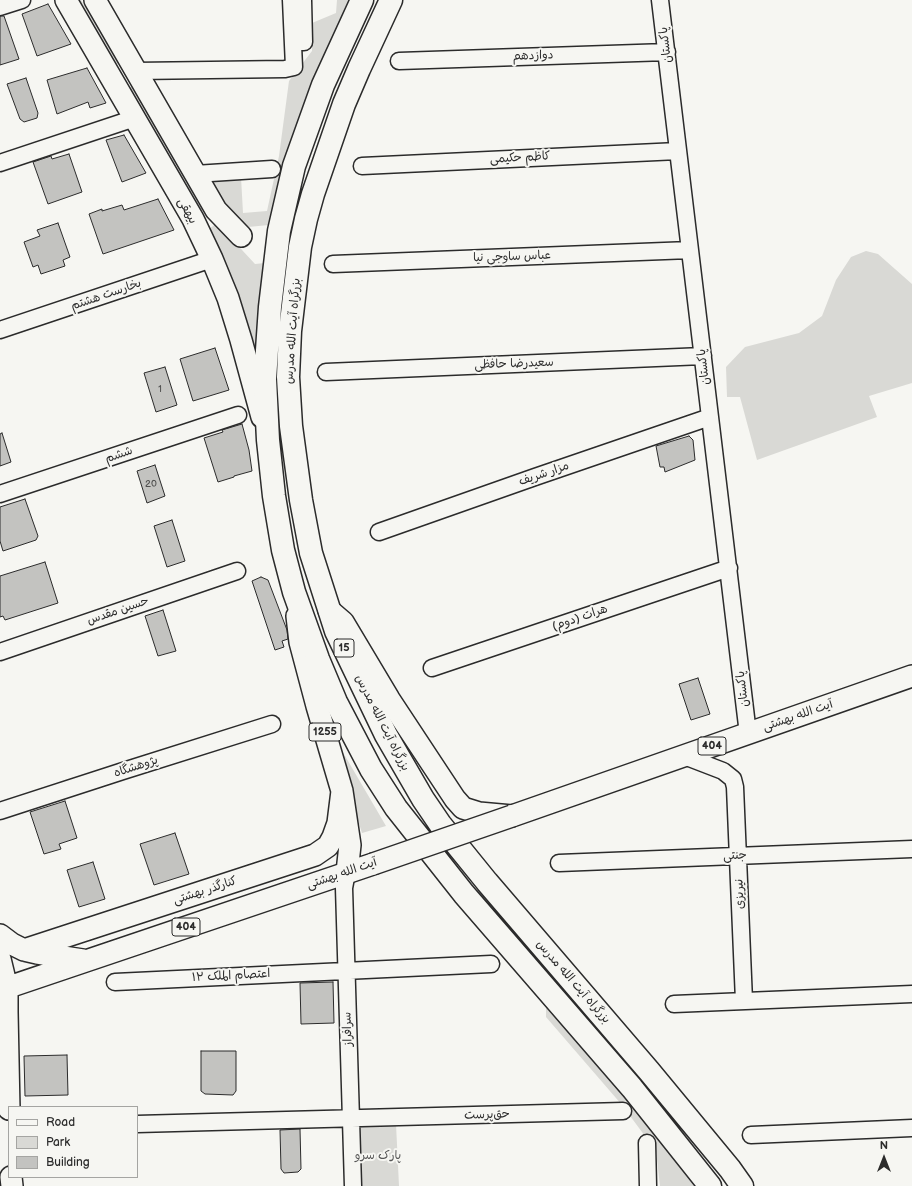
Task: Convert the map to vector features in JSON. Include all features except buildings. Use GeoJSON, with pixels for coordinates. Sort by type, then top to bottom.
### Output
{"type":"FeatureCollection","features":[{"type":"Feature","properties":{"kind":"highway","name":"بزرگراه آیت الله مدرس"},"geometry":{"type":"LineString","coordinates":[[362,0],[323,85],[294,166],[279,230],[270,307],[265,379],[268,440],[280,534],[294,592],[318,659],[336,702],[371,769],[396,808],[464,894],[632,1088],[710,1186]]}},
{"type":"Feature","properties":{"kind":"highway","name":"بزرگراه آیت الله مدرس"},"geometry":{"type":"LineString","coordinates":[[391,0],[347,97],[313,194],[300,247],[292,312],[288,377],[291,426],[301,500],[311,553],[336,631],[386,735],[423,799],[440,824],[487,882],[654,1077],[730,1169],[742,1186]]}},
{"type":"Feature","properties":{"kind":"main road","name":"بیهقی"},"geometry":{"type":"LineString","coordinates":[[66,0],[193,219],[212,259],[228,298],[241,340],[268,440]]}},
{"type":"Feature","properties":{"kind":"main road"},"geometry":{"type":"LineString","coordinates":[[95,0],[216,210],[241,236]]}},
{"type":"Feature","properties":{"kind":"main road"},"geometry":{"type":"LineString","coordinates":[[114,83],[136,71]]}},
{"type":"Feature","properties":{"kind":"main road"},"geometry":{"type":"LineString","coordinates":[[193,219],[201,223],[205,222],[212,218],[216,210]]}},
{"type":"Feature","properties":{"kind":"main road","name":"1255"},"geometry":{"type":"LineString","coordinates":[[294,592],[300,642],[342,791],[350,845],[347,872]]}},
{"type":"Feature","properties":{"kind":"main road"},"geometry":{"type":"LineString","coordinates":[[329,610],[343,622],[393,705],[455,799],[463,808],[479,813],[512,816]]}},
{"type":"Feature","properties":{"kind":"main road","name":"آیت الله بهشتی"},"geometry":{"type":"LineString","coordinates":[[4,989],[512,816],[691,759],[748,734],[912,676]]}},
{"type":"Feature","properties":{"kind":"main road","name":"کنارگذر بهشتی"},"geometry":{"type":"LineString","coordinates":[[24,950],[309,858],[326,848],[330,843],[338,823],[342,791]]}},
{"type":"Feature","properties":{"kind":"main road"},"geometry":{"type":"LineString","coordinates":[[222,886],[262,901]]}},
{"type":"Feature","properties":{"kind":"main road"},"geometry":{"type":"LineString","coordinates":[[125,948],[137,913]]}},
{"type":"Feature","properties":{"kind":"main road"},"geometry":{"type":"LineString","coordinates":[[0,935],[12,944],[24,950],[88,961]]}},
{"type":"Feature","properties":{"kind":"main road"},"geometry":{"type":"LineString","coordinates":[[0,959],[7,1012],[9,1106]]}},
{"type":"Feature","properties":{"kind":"street"},"geometry":{"type":"LineString","coordinates":[[0,7],[22,0]]}},
{"type":"Feature","properties":{"kind":"street"},"geometry":{"type":"LineString","coordinates":[[291,0],[298,42]]}},
{"type":"Feature","properties":{"kind":"street"},"geometry":{"type":"LineString","coordinates":[[136,71],[285,69],[294,67],[303,0]]}},
{"type":"Feature","properties":{"kind":"street","name":"پاکستان"},"geometry":{"type":"LineString","coordinates":[[660,0],[748,734]]}},
{"type":"Feature","properties":{"kind":"street","name":"دوازدهم"},"geometry":{"type":"LineString","coordinates":[[399,61],[666,52]]}},
{"type":"Feature","properties":{"kind":"street"},"geometry":{"type":"LineString","coordinates":[[0,163],[135,118]]}},
{"type":"Feature","properties":{"kind":"street","name":"کاظم حکیمی"},"geometry":{"type":"LineString","coordinates":[[362,166],[678,151]]}},
{"type":"Feature","properties":{"kind":"street"},"geometry":{"type":"LineString","coordinates":[[195,174],[272,169]]}},
{"type":"Feature","properties":{"kind":"street","name":"عباس ساوجی نیا"},"geometry":{"type":"LineString","coordinates":[[333,264],[690,250]]}},
{"type":"Feature","properties":{"kind":"street","name":"بخارست هشتم"},"geometry":{"type":"LineString","coordinates":[[0,330],[212,259]]}},
{"type":"Feature","properties":{"kind":"street","name":"سعیدرضا حافظی"},"geometry":{"type":"LineString","coordinates":[[326,372],[703,356]]}},
{"type":"Feature","properties":{"kind":"street","name":"ششم"},"geometry":{"type":"LineString","coordinates":[[0,494],[238,415]]}},
{"type":"Feature","properties":{"kind":"street","name":"مزار شریف"},"geometry":{"type":"LineString","coordinates":[[379,532],[710,417]]}},
{"type":"Feature","properties":{"kind":"street","name":"هرات (دوم)"},"geometry":{"type":"LineString","coordinates":[[432,668],[728,568]]}},
{"type":"Feature","properties":{"kind":"street","name":"حسین مقدس"},"geometry":{"type":"LineString","coordinates":[[0,652],[237,571]]}},
{"type":"Feature","properties":{"kind":"street","name":"پژوهشگاه"},"geometry":{"type":"LineString","coordinates":[[0,812],[272,724]]}},
{"type":"Feature","properties":{"kind":"street","name":"نیریزی"},"geometry":{"type":"LineString","coordinates":[[691,759],[723,771],[728,774],[734,782],[744,1001]]}},
{"type":"Feature","properties":{"kind":"street","name":"جنتی"},"geometry":{"type":"LineString","coordinates":[[559,862],[912,849]]}},
{"type":"Feature","properties":{"kind":"street","name":"سرافراز"},"geometry":{"type":"LineString","coordinates":[[347,872],[344,888],[353,1186]]}},
{"type":"Feature","properties":{"kind":"street","name":"اعتصام الملک ۱۲"},"geometry":{"type":"LineString","coordinates":[[115,982],[491,964]]}},
{"type":"Feature","properties":{"kind":"street"},"geometry":{"type":"LineString","coordinates":[[674,1004],[912,994]]}},
{"type":"Feature","properties":{"kind":"street","name":"حق‌پرست"},"geometry":{"type":"LineString","coordinates":[[138,1124],[623,1111]]}},
{"type":"Feature","properties":{"kind":"street"},"geometry":{"type":"LineString","coordinates":[[751,1135],[912,1128]]}},
{"type":"Feature","properties":{"kind":"street"},"geometry":{"type":"LineString","coordinates":[[647,1143],[648,1186]]}},
{"type":"Feature","properties":{"kind":"green space"},"geometry":{"type":"Polygon","coordinates":[[[75,0],[81,0],[120,63],[116,65],[75,0]]]}},
{"type":"Feature","properties":{"kind":"green space"},"geometry":{"type":"Polygon","coordinates":[[[337,0],[350,0],[292,138],[269,225],[248,227],[233,218],[204,180],[241,177],[243,213],[267,211],[279,156],[289,81],[312,51],[312,23],[336,13],[337,0]]]}},
{"type":"Feature","properties":{"kind":"green space"},"geometry":{"type":"Polygon","coordinates":[[[135,86],[204,210],[199,210],[129,89],[135,86]]]}},
{"type":"Feature","properties":{"kind":"green space"},"geometry":{"type":"Polygon","coordinates":[[[217,223],[255,264],[265,263],[259,309],[255,375],[204,233],[217,223]]]}},
{"type":"Feature","properties":{"kind":"green space"},"geometry":{"type":"Polygon","coordinates":[[[866,251],[878,254],[912,284],[912,383],[869,396],[877,417],[757,460],[740,397],[727,397],[726,367],[745,347],[799,333],[822,316],[836,280],[851,257],[866,251]]]}},
{"type":"Feature","properties":{"kind":"green space"},"geometry":{"type":"Polygon","coordinates":[[[331,736],[334,737],[386,826],[362,833],[331,736]]]}},
{"type":"Feature","properties":{"kind":"green space"},"geometry":{"type":"Polygon","coordinates":[[[546,1008],[677,1155],[697,1186],[660,1186],[656,1151],[622,1105],[546,1017],[546,1008]]]}},
{"type":"Feature","properties":{"kind":"green space","name":"پارک سرو"},"geometry":{"type":"Polygon","coordinates":[[[396,1124],[399,1186],[360,1186],[359,1125],[396,1124]]]}}]}
